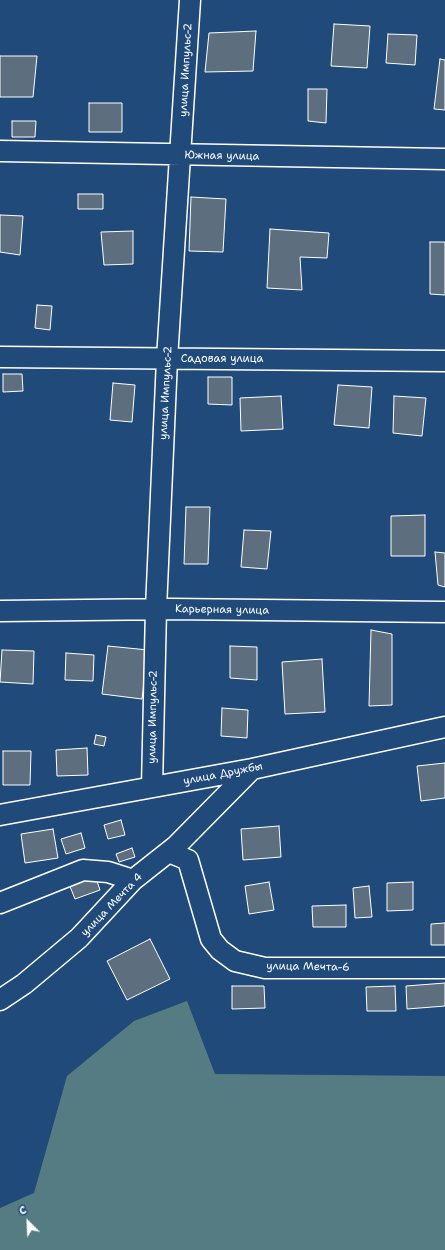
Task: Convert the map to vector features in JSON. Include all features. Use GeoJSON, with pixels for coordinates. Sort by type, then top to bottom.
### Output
{"type":"FeatureCollection","features":[{"type":"Feature","properties":{"kind":"street","name":"улица Импульс-2"},"geometry":{"type":"LineString","coordinates":[[152,787],[156,609],[167,359],[190,0]]}},
{"type":"Feature","properties":{"kind":"street","name":"Южная улица"},"geometry":{"type":"LineString","coordinates":[[0,151],[445,160]]}},
{"type":"Feature","properties":{"kind":"street","name":"Садовая улица"},"geometry":{"type":"LineString","coordinates":[[0,357],[445,361]]}},
{"type":"Feature","properties":{"kind":"street","name":"Карьерная улица"},"geometry":{"type":"LineString","coordinates":[[0,611],[156,609],[445,612]]}},
{"type":"Feature","properties":{"kind":"street","name":"улица Дружбы"},"geometry":{"type":"LineString","coordinates":[[0,815],[252,768],[445,727]]}},
{"type":"Feature","properties":{"kind":"street","name":"улица Мечта 4"},"geometry":{"type":"LineString","coordinates":[[0,1000],[24,984],[79,938],[133,880],[176,846],[252,768]]}},
{"type":"Feature","properties":{"kind":"street","name":"улица Мечта-6"},"geometry":{"type":"LineString","coordinates":[[169,852],[188,860],[211,939],[220,950],[235,961],[265,968],[445,968]]}},
{"type":"Feature","properties":{"kind":"street"},"geometry":{"type":"LineString","coordinates":[[0,903],[83,870],[108,872],[133,880]]}},
{"type":"Feature","properties":{"kind":"green space"},"geometry":{"type":"Polygon","coordinates":[[[187,1001],[215,1074],[445,1076],[445,1250],[0,1250],[0,1208],[34,1193],[67,1076],[134,1021],[187,1001]]]}},
{"type":"Feature","properties":{"kind":"building"},"geometry":{"type":"Polygon","coordinates":[[[334,24],[370,26],[367,68],[331,66],[334,24]]]}},
{"type":"Feature","properties":{"kind":"building"},"geometry":{"type":"Polygon","coordinates":[[[256,31],[253,71],[205,72],[209,33],[256,31]]]}},
{"type":"Feature","properties":{"kind":"building"},"geometry":{"type":"Polygon","coordinates":[[[388,34],[417,35],[415,65],[386,63],[388,34]]]}},
{"type":"Feature","properties":{"kind":"building"},"geometry":{"type":"Polygon","coordinates":[[[0,56],[37,56],[33,97],[0,97],[0,56]]]}},
{"type":"Feature","properties":{"kind":"building"},"geometry":{"type":"Polygon","coordinates":[[[440,59],[445,60],[445,110],[434,109],[440,59]]]}},
{"type":"Feature","properties":{"kind":"building"},"geometry":{"type":"Polygon","coordinates":[[[308,89],[327,89],[326,123],[308,121],[308,89]]]}},
{"type":"Feature","properties":{"kind":"building"},"geometry":{"type":"Polygon","coordinates":[[[89,103],[122,103],[122,132],[89,132],[89,103]]]}},
{"type":"Feature","properties":{"kind":"building"},"geometry":{"type":"Polygon","coordinates":[[[12,121],[36,121],[35,137],[12,137],[12,121]]]}},
{"type":"Feature","properties":{"kind":"building"},"geometry":{"type":"Polygon","coordinates":[[[78,194],[103,194],[103,209],[78,209],[78,194]]]}},
{"type":"Feature","properties":{"kind":"building"},"geometry":{"type":"Polygon","coordinates":[[[191,197],[226,199],[223,252],[189,251],[191,197]]]}},
{"type":"Feature","properties":{"kind":"building"},"geometry":{"type":"Polygon","coordinates":[[[0,215],[23,216],[20,255],[0,252],[0,215]]]}},
{"type":"Feature","properties":{"kind":"building"},"geometry":{"type":"Polygon","coordinates":[[[270,229],[329,233],[327,258],[300,257],[302,290],[267,288],[270,229]]]}},
{"type":"Feature","properties":{"kind":"building"},"geometry":{"type":"Polygon","coordinates":[[[133,231],[133,264],[104,265],[101,232],[133,231]]]}},
{"type":"Feature","properties":{"kind":"building"},"geometry":{"type":"Polygon","coordinates":[[[430,242],[445,242],[445,295],[430,294],[430,242]]]}},
{"type":"Feature","properties":{"kind":"building"},"geometry":{"type":"Polygon","coordinates":[[[37,305],[52,306],[50,330],[35,328],[37,305]]]}},
{"type":"Feature","properties":{"kind":"building"},"geometry":{"type":"Polygon","coordinates":[[[3,374],[22,374],[23,391],[3,392],[3,374]]]}},
{"type":"Feature","properties":{"kind":"building"},"geometry":{"type":"Polygon","coordinates":[[[208,377],[232,377],[232,405],[208,404],[208,377]]]}},
{"type":"Feature","properties":{"kind":"building"},"geometry":{"type":"Polygon","coordinates":[[[113,383],[135,385],[132,422],[110,420],[113,383]]]}},
{"type":"Feature","properties":{"kind":"building"},"geometry":{"type":"Polygon","coordinates":[[[338,385],[372,387],[369,428],[334,425],[338,385]]]}},
{"type":"Feature","properties":{"kind":"building"},"geometry":{"type":"Polygon","coordinates":[[[281,396],[283,429],[241,431],[240,398],[281,396]]]}},
{"type":"Feature","properties":{"kind":"building"},"geometry":{"type":"Polygon","coordinates":[[[394,396],[426,398],[422,436],[393,433],[394,396]]]}},
{"type":"Feature","properties":{"kind":"building"},"geometry":{"type":"Polygon","coordinates":[[[186,507],[210,507],[208,564],[184,564],[186,507]]]}},
{"type":"Feature","properties":{"kind":"building"},"geometry":{"type":"Polygon","coordinates":[[[425,515],[425,556],[391,556],[391,516],[425,515]]]}},
{"type":"Feature","properties":{"kind":"building"},"geometry":{"type":"Polygon","coordinates":[[[244,530],[271,531],[267,569],[241,567],[244,530]]]}},
{"type":"Feature","properties":{"kind":"building"},"geometry":{"type":"Polygon","coordinates":[[[435,552],[445,553],[445,587],[438,585],[435,552]]]}},
{"type":"Feature","properties":{"kind":"building"},"geometry":{"type":"Polygon","coordinates":[[[371,630],[392,634],[392,705],[369,706],[371,630]]]}},
{"type":"Feature","properties":{"kind":"building"},"geometry":{"type":"Polygon","coordinates":[[[108,646],[148,650],[142,699],[102,694],[108,646]]]}},
{"type":"Feature","properties":{"kind":"building"},"geometry":{"type":"Polygon","coordinates":[[[230,646],[257,647],[257,680],[230,678],[230,646]]]}},
{"type":"Feature","properties":{"kind":"building"},"geometry":{"type":"Polygon","coordinates":[[[2,650],[34,651],[33,684],[0,682],[2,650]]]}},
{"type":"Feature","properties":{"kind":"building"},"geometry":{"type":"Polygon","coordinates":[[[66,653],[94,655],[93,681],[65,680],[66,653]]]}},
{"type":"Feature","properties":{"kind":"building"},"geometry":{"type":"Polygon","coordinates":[[[322,659],[325,712],[285,714],[282,662],[322,659]]]}},
{"type":"Feature","properties":{"kind":"building"},"geometry":{"type":"Polygon","coordinates":[[[222,708],[248,710],[247,738],[221,736],[222,708]]]}},
{"type":"Feature","properties":{"kind":"building"},"geometry":{"type":"Polygon","coordinates":[[[96,735],[106,737],[104,746],[94,744],[96,735]]]}},
{"type":"Feature","properties":{"kind":"building"},"geometry":{"type":"Polygon","coordinates":[[[87,748],[88,775],[57,776],[56,750],[87,748]]]}},
{"type":"Feature","properties":{"kind":"building"},"geometry":{"type":"Polygon","coordinates":[[[3,751],[31,751],[30,785],[3,785],[3,751]]]}},
{"type":"Feature","properties":{"kind":"building"},"geometry":{"type":"Polygon","coordinates":[[[445,763],[445,798],[421,801],[417,766],[445,763]]]}},
{"type":"Feature","properties":{"kind":"building"},"geometry":{"type":"Polygon","coordinates":[[[121,820],[125,835],[108,839],[104,825],[121,820]]]}},
{"type":"Feature","properties":{"kind":"building"},"geometry":{"type":"Polygon","coordinates":[[[279,826],[281,857],[243,860],[241,829],[279,826]]]}},
{"type":"Feature","properties":{"kind":"building"},"geometry":{"type":"Polygon","coordinates":[[[53,829],[58,858],[25,863],[21,834],[53,829]]]}},
{"type":"Feature","properties":{"kind":"building"},"geometry":{"type":"Polygon","coordinates":[[[81,833],[85,848],[66,854],[61,839],[81,833]]]}},
{"type":"Feature","properties":{"kind":"building"},"geometry":{"type":"Polygon","coordinates":[[[132,848],[135,857],[119,862],[116,854],[132,848]]]}},
{"type":"Feature","properties":{"kind":"building"},"geometry":{"type":"Polygon","coordinates":[[[95,875],[100,890],[75,899],[69,884],[95,875]]]}},
{"type":"Feature","properties":{"kind":"building"},"geometry":{"type":"Polygon","coordinates":[[[269,882],[274,910],[249,914],[245,886],[269,882]]]}},
{"type":"Feature","properties":{"kind":"building"},"geometry":{"type":"Polygon","coordinates":[[[413,882],[413,910],[387,911],[387,883],[413,882]]]}},
{"type":"Feature","properties":{"kind":"building"},"geometry":{"type":"Polygon","coordinates":[[[369,886],[372,917],[355,918],[353,888],[369,886]]]}},
{"type":"Feature","properties":{"kind":"building"},"geometry":{"type":"Polygon","coordinates":[[[346,905],[346,927],[313,927],[312,906],[346,905]]]}},
{"type":"Feature","properties":{"kind":"building"},"geometry":{"type":"Polygon","coordinates":[[[445,923],[445,945],[431,945],[431,924],[445,923]]]}},
{"type":"Feature","properties":{"kind":"building"},"geometry":{"type":"Polygon","coordinates":[[[150,939],[170,979],[127,1000],[107,961],[150,939]]]}},
{"type":"Feature","properties":{"kind":"building"},"geometry":{"type":"Polygon","coordinates":[[[445,983],[445,1006],[407,1009],[406,986],[445,983]]]}},
{"type":"Feature","properties":{"kind":"building"},"geometry":{"type":"Polygon","coordinates":[[[232,986],[264,986],[265,1008],[232,1009],[232,986]]]}},
{"type":"Feature","properties":{"kind":"building"},"geometry":{"type":"Polygon","coordinates":[[[395,986],[396,1011],[367,1011],[366,987],[395,986]]]}}]}
